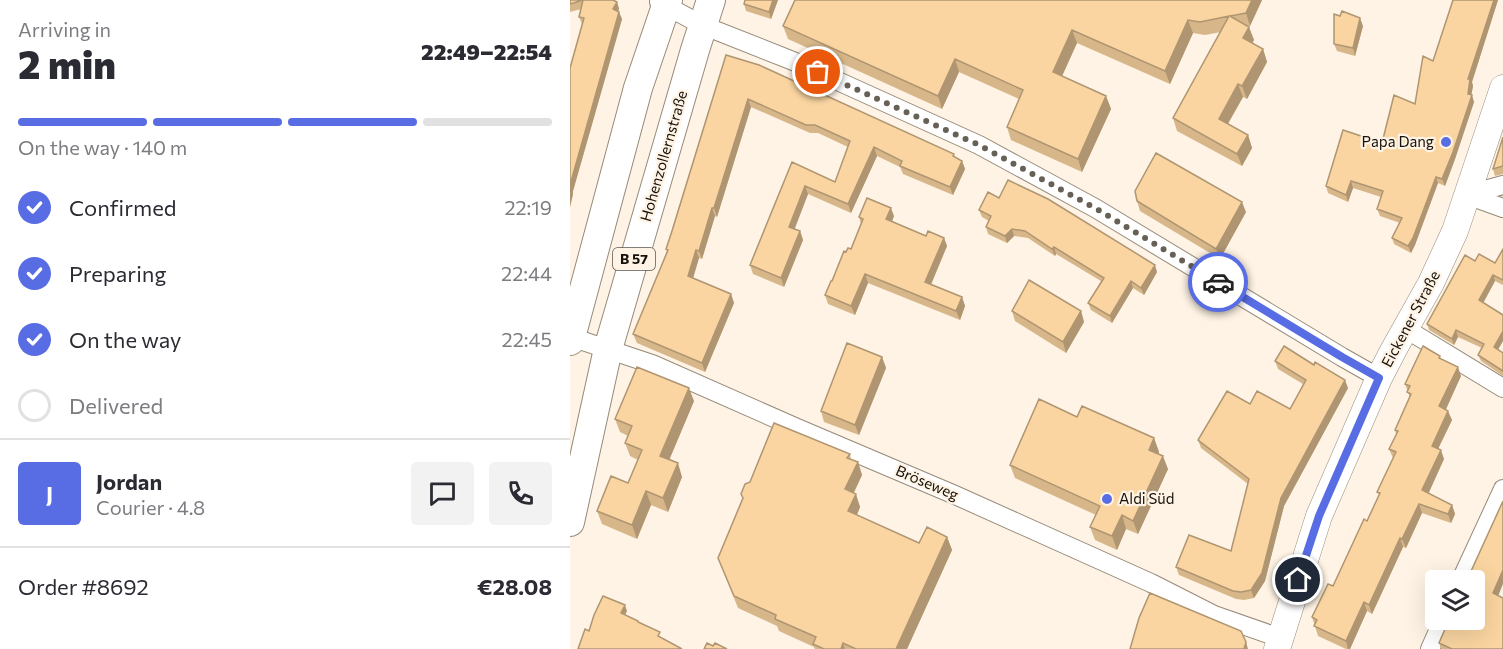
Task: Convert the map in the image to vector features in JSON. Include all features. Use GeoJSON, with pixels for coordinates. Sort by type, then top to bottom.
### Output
{"type":"FeatureCollection","features":[{"type":"Feature","properties":{"kind":"main road","name":"B 57"},"geometry":{"type":"LineString","coordinates":[[570,339],[662,2]]}},
{"type":"Feature","properties":{"kind":"main road","name":"Hohenzollernstraße"},"geometry":{"type":"LineString","coordinates":[[570,522],[608,349],[707,12]]}},
{"type":"Feature","properties":{"kind":"street"},"geometry":{"type":"LineString","coordinates":[[662,2],[707,12],[798,63],[979,145],[1095,208],[1379,378]]}},
{"type":"Feature","properties":{"kind":"street","name":"Eickener Straße"},"geometry":{"type":"LineString","coordinates":[[1278,644],[1319,516],[1379,378],[1431,283],[1455,231],[1503,88]]}},
{"type":"Feature","properties":{"kind":"street"},"geometry":{"type":"LineString","coordinates":[[1467,195],[1503,185]]}},
{"type":"Feature","properties":{"kind":"street"},"geometry":{"type":"LineString","coordinates":[[1467,195],[1503,208]]}},
{"type":"Feature","properties":{"kind":"street"},"geometry":{"type":"LineString","coordinates":[[1406,329],[1503,388]]}},
{"type":"Feature","properties":{"kind":"street","name":"Bröseweg"},"geometry":{"type":"LineString","coordinates":[[570,339],[652,364],[955,495],[1151,583],[1278,644]]}},
{"type":"Feature","properties":{"kind":"street"},"geometry":{"type":"LineString","coordinates":[[1466,570],[1503,489]]}},
{"type":"Feature","properties":{"kind":"street"},"geometry":{"type":"LineString","coordinates":[[1430,649],[1439,630]]}},
{"type":"Feature","properties":{"kind":"building"},"geometry":{"type":"Polygon","coordinates":[[[570,0],[583,0],[570,4],[570,0]]]}},
{"type":"Feature","properties":{"kind":"building"},"geometry":{"type":"Polygon","coordinates":[[[583,0],[613,0],[617,2],[613,9],[619,12],[570,185],[570,68],[584,18],[579,17],[583,0]]]}},
{"type":"Feature","properties":{"kind":"building"},"geometry":{"type":"Polygon","coordinates":[[[745,0],[773,0],[769,12],[744,4],[745,0]]]}},
{"type":"Feature","properties":{"kind":"building"},"geometry":{"type":"Polygon","coordinates":[[[795,0],[1252,0],[1246,13],[1230,16],[1249,27],[1243,38],[1263,49],[1242,86],[1238,84],[1219,119],[1248,135],[1237,154],[1173,118],[1229,16],[1200,22],[1188,20],[1165,71],[1072,30],[1053,72],[1106,96],[1078,159],[1007,127],[1023,90],[955,59],[938,96],[783,26],[795,0]]]}},
{"type":"Feature","properties":{"kind":"building"},"geometry":{"type":"Polygon","coordinates":[[[1453,0],[1494,0],[1468,79],[1470,79],[1468,94],[1472,95],[1453,152],[1442,179],[1436,177],[1408,246],[1392,238],[1402,218],[1377,209],[1383,191],[1351,181],[1346,195],[1326,186],[1343,130],[1382,143],[1394,95],[1415,104],[1423,56],[1433,61],[1453,0]]]}},
{"type":"Feature","properties":{"kind":"building"},"geometry":{"type":"Polygon","coordinates":[[[1342,11],[1360,18],[1353,48],[1334,44],[1334,14],[1340,16],[1342,11]]]}},
{"type":"Feature","properties":{"kind":"building"},"geometry":{"type":"Polygon","coordinates":[[[726,55],[759,65],[954,154],[953,156],[962,161],[950,187],[900,166],[902,161],[874,147],[848,204],[805,186],[789,227],[800,231],[781,278],[750,265],[792,162],[835,182],[850,141],[815,125],[806,125],[748,99],[714,208],[712,208],[699,251],[696,250],[688,276],[731,294],[702,363],[633,334],[668,250],[666,249],[726,55]]]}},
{"type":"Feature","properties":{"kind":"building"},"geometry":{"type":"Polygon","coordinates":[[[1503,137],[1503,166],[1493,169],[1503,137]]]}},
{"type":"Feature","properties":{"kind":"building"},"geometry":{"type":"Polygon","coordinates":[[[1156,153],[1242,202],[1216,249],[1137,201],[1135,191],[1156,153]]]}},
{"type":"Feature","properties":{"kind":"building"},"geometry":{"type":"Polygon","coordinates":[[[1008,180],[1048,199],[1155,265],[1141,288],[1131,281],[1110,316],[1088,303],[1104,278],[1025,231],[1012,229],[1005,236],[986,227],[991,216],[979,210],[988,192],[999,198],[1008,180]]]}},
{"type":"Feature","properties":{"kind":"building"},"geometry":{"type":"Polygon","coordinates":[[[867,198],[891,208],[886,219],[926,236],[928,231],[944,238],[925,282],[962,297],[956,311],[865,274],[851,306],[825,295],[844,251],[851,249],[863,219],[859,217],[867,198]]]}},
{"type":"Feature","properties":{"kind":"building"},"geometry":{"type":"Polygon","coordinates":[[[1503,249],[1503,280],[1493,275],[1479,300],[1503,315],[1503,331],[1494,347],[1503,353],[1503,371],[1478,355],[1484,344],[1456,330],[1452,339],[1427,324],[1465,255],[1475,261],[1479,254],[1495,263],[1503,249]]]}},
{"type":"Feature","properties":{"kind":"building"},"geometry":{"type":"Polygon","coordinates":[[[1029,280],[1081,311],[1063,342],[1012,311],[1029,280]]]}},
{"type":"Feature","properties":{"kind":"building"},"geometry":{"type":"Polygon","coordinates":[[[847,343],[882,357],[855,425],[821,411],[847,343]]]}},
{"type":"Feature","properties":{"kind":"building"},"geometry":{"type":"Polygon","coordinates":[[[1284,346],[1314,365],[1315,362],[1345,380],[1281,498],[1262,573],[1251,590],[1233,591],[1176,567],[1189,535],[1231,551],[1249,479],[1198,440],[1227,391],[1250,404],[1257,391],[1290,409],[1306,380],[1275,361],[1284,346]]]}},
{"type":"Feature","properties":{"kind":"building"},"geometry":{"type":"Polygon","coordinates":[[[1423,346],[1440,356],[1439,358],[1458,367],[1439,406],[1448,411],[1432,446],[1441,450],[1422,490],[1452,505],[1448,514],[1419,504],[1402,539],[1400,538],[1369,605],[1364,602],[1346,641],[1314,626],[1317,620],[1312,617],[1328,584],[1333,586],[1364,519],[1367,521],[1380,493],[1377,492],[1396,452],[1389,449],[1411,394],[1407,392],[1410,386],[1405,384],[1423,346]]]}},
{"type":"Feature","properties":{"kind":"building"},"geometry":{"type":"Polygon","coordinates":[[[637,367],[689,388],[660,456],[678,463],[663,498],[646,491],[632,525],[597,511],[611,476],[628,483],[642,450],[625,443],[632,426],[615,419],[637,367]]]}},
{"type":"Feature","properties":{"kind":"building","name":"Aldi Süd"},"geometry":{"type":"Polygon","coordinates":[[[1039,399],[1077,417],[1082,406],[1154,438],[1149,450],[1163,456],[1133,521],[1122,515],[1112,536],[1090,527],[1100,506],[1010,465],[1039,399]]]}},
{"type":"Feature","properties":{"kind":"building"},"geometry":{"type":"Polygon","coordinates":[[[774,423],[850,454],[847,458],[858,462],[845,489],[856,494],[848,511],[919,543],[927,527],[947,537],[896,649],[856,649],[843,643],[841,649],[824,649],[813,644],[816,637],[775,619],[776,615],[734,596],[718,558],[743,498],[741,494],[745,484],[750,482],[774,423]]]}},
{"type":"Feature","properties":{"kind":"building"},"geometry":{"type":"Polygon","coordinates":[[[1503,501],[1503,570],[1493,593],[1503,598],[1503,649],[1452,649],[1439,643],[1445,630],[1485,630],[1485,570],[1472,570],[1503,501]]]}},
{"type":"Feature","properties":{"kind":"building"},"geometry":{"type":"Polygon","coordinates":[[[1150,593],[1241,631],[1246,642],[1244,649],[1130,649],[1139,618],[1150,593]]]}},
{"type":"Feature","properties":{"kind":"building"},"geometry":{"type":"Polygon","coordinates":[[[603,596],[625,605],[621,613],[660,632],[658,636],[682,649],[578,649],[585,629],[589,631],[603,596]]]}},
{"type":"Feature","properties":{"kind":"building"},"geometry":{"type":"Polygon","coordinates":[[[707,643],[713,646],[715,643],[727,649],[704,649],[707,643]]]}},
{"type":"Feature","properties":{"kind":"way so far"},"geometry":{"type":"LineString","coordinates":[[818,72],[979,145],[1095,208],[1218,282]]}},
{"type":"Feature","properties":{"kind":"place","name":"Papa Dang"},"geometry":{"type":"Point","coordinates":[1446,142]}},
{"type":"Feature","properties":{"kind":"place","name":"Aldi Süd"},"geometry":{"type":"Point","coordinates":[1107,499]}},
{"type":"Feature","properties":{"kind":"route"},"geometry":{"type":"LineString","coordinates":[[1218,282],[1379,378],[1319,516],[1298,580]]}}]}
